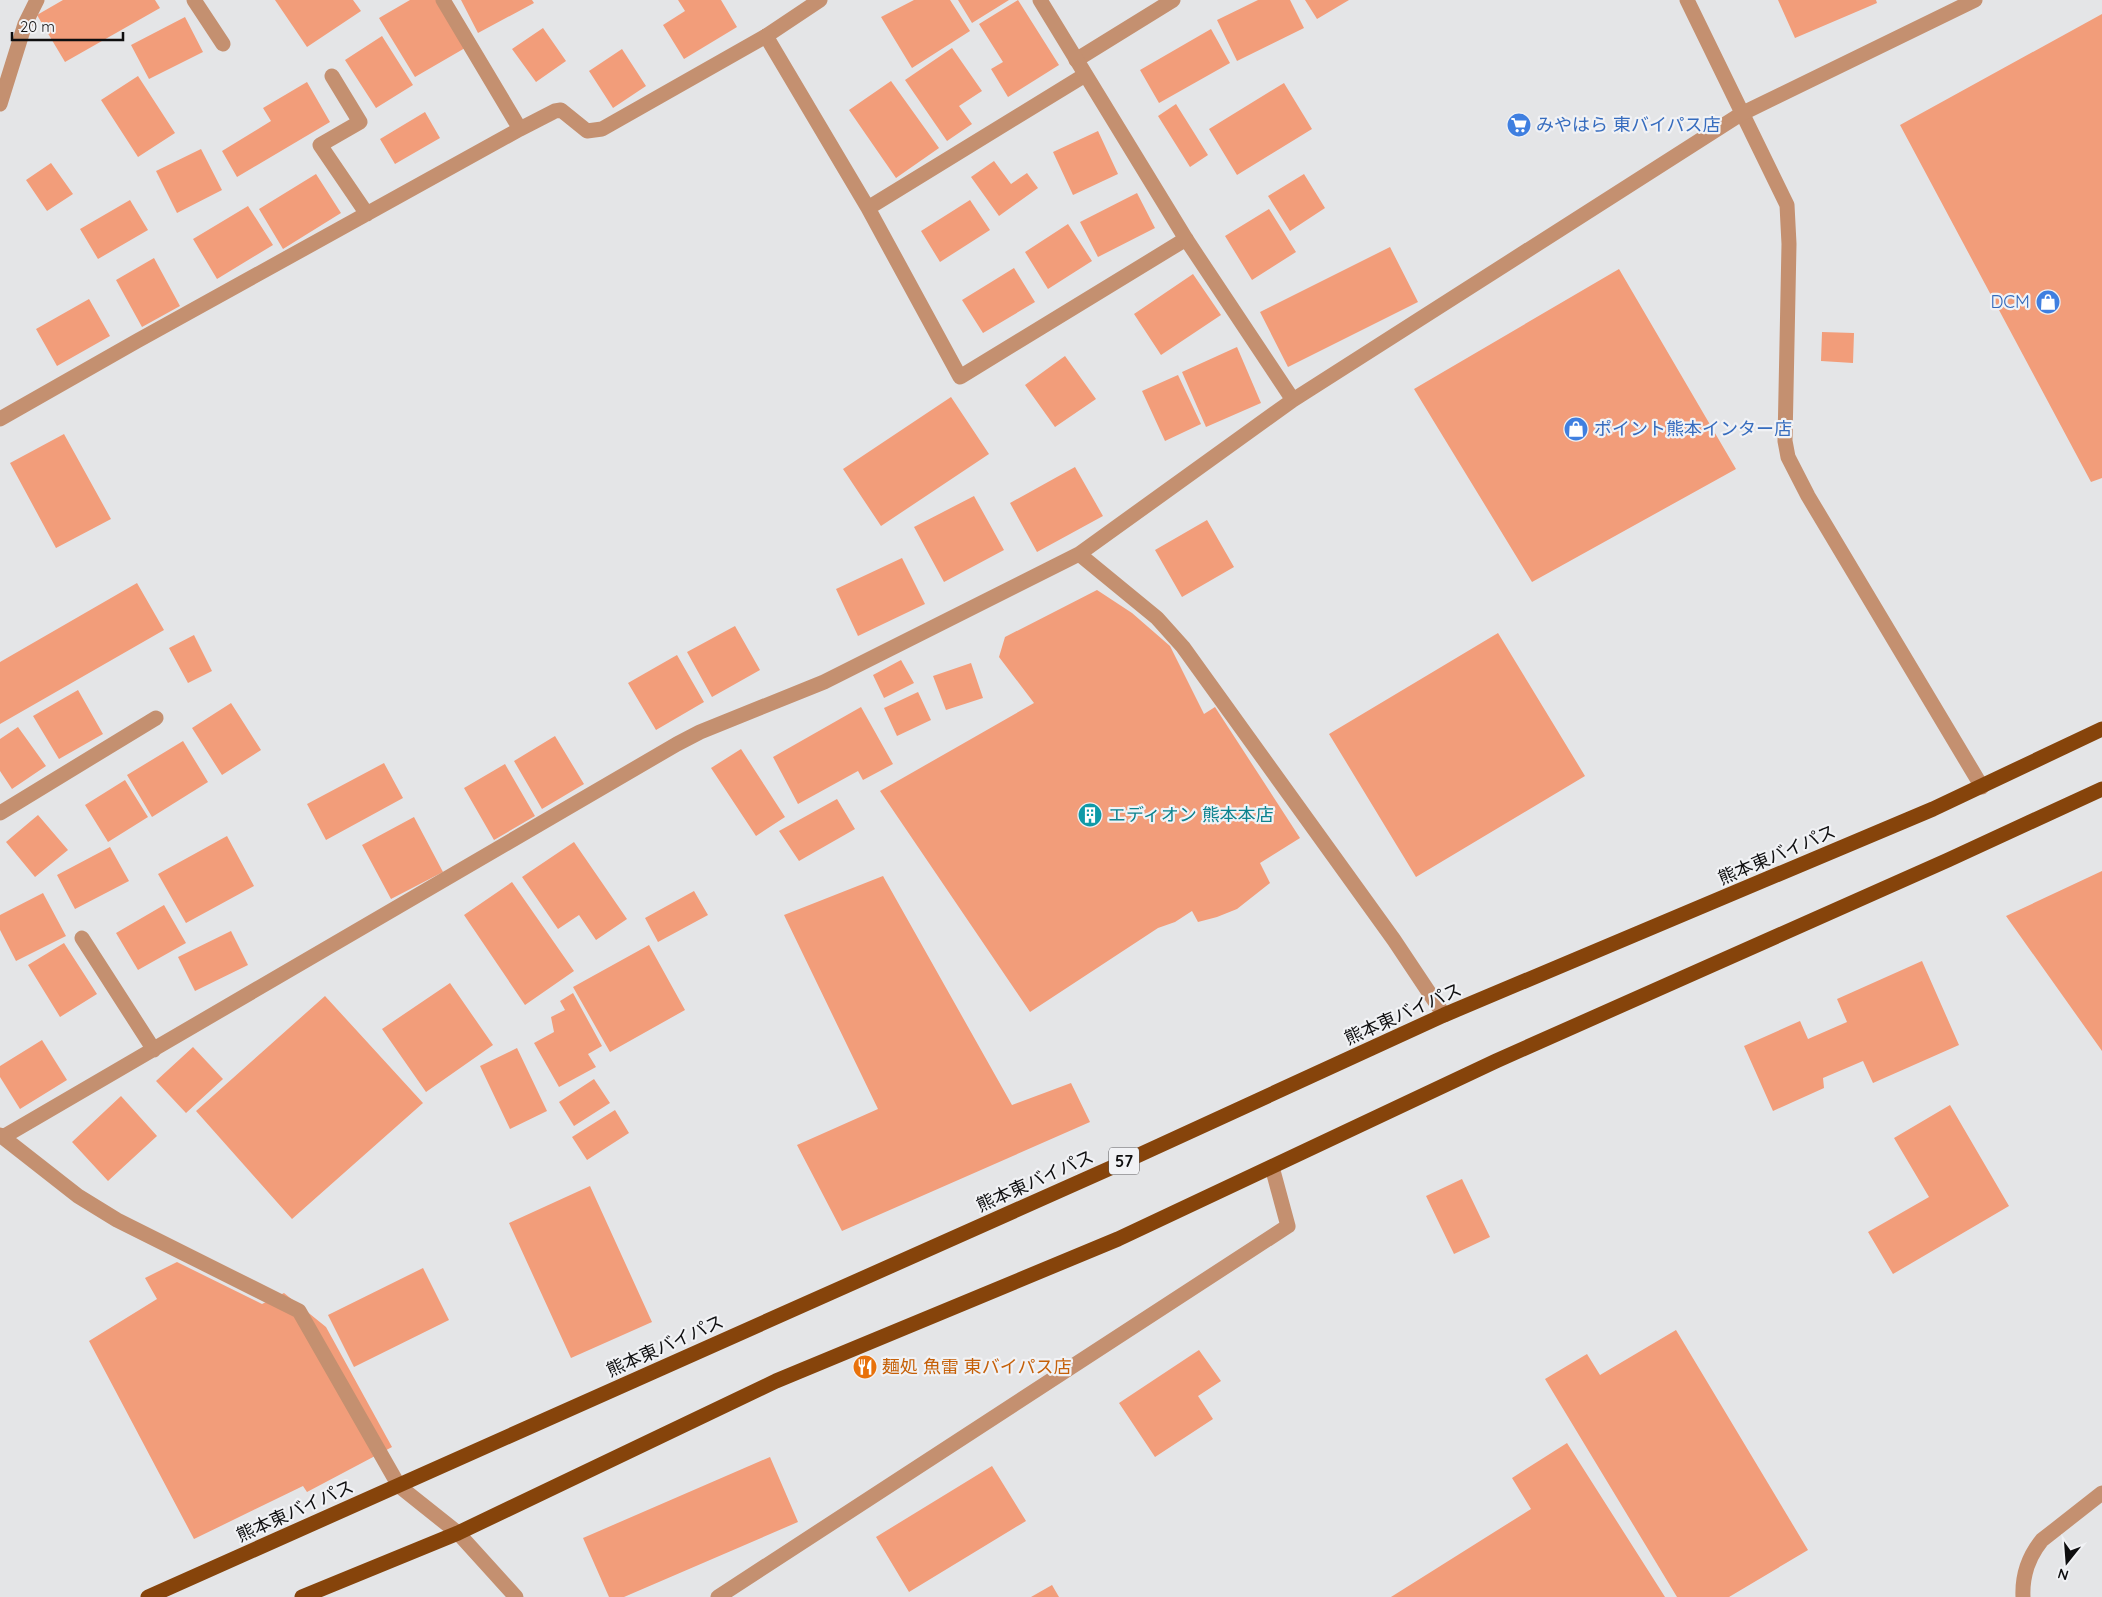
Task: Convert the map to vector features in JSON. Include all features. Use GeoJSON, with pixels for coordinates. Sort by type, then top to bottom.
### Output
{"type":"FeatureCollection","features":[{"type":"Feature","properties":{"kind":"highway","name":"熊本東バイパス"},"geometry":{"type":"LineString","coordinates":[[148,1597],[1115,1166],[1444,1015],[1933,810],[2102,729]]}},
{"type":"Feature","properties":{"kind":"highway"},"geometry":{"type":"LineString","coordinates":[[302,1597],[458,1533],[776,1381],[1118,1239],[1496,1061],[1948,860],[2102,788]]}},
{"type":"Feature","properties":{"kind":"street"},"geometry":{"type":"LineString","coordinates":[[0,104],[25,24],[37,0]]}},
{"type":"Feature","properties":{"kind":"street"},"geometry":{"type":"LineString","coordinates":[[194,0],[223,44]]}},
{"type":"Feature","properties":{"kind":"street"},"geometry":{"type":"LineString","coordinates":[[443,0],[520,129]]}},
{"type":"Feature","properties":{"kind":"street"},"geometry":{"type":"LineString","coordinates":[[0,420],[137,341],[555,111],[561,110],[587,131],[602,129],[766,36],[820,0]]}},
{"type":"Feature","properties":{"kind":"street"},"geometry":{"type":"LineString","coordinates":[[1040,0],[1186,239],[1293,400]]}},
{"type":"Feature","properties":{"kind":"street"},"geometry":{"type":"LineString","coordinates":[[1076,60],[1173,0]]}},
{"type":"Feature","properties":{"kind":"street"},"geometry":{"type":"LineString","coordinates":[[1687,0],[1787,205],[1789,218],[1784,423],[1788,457],[1808,496],[1982,786]]}},
{"type":"Feature","properties":{"kind":"street"},"geometry":{"type":"LineString","coordinates":[[516,1597],[458,1533],[399,1486],[299,1311],[117,1220],[78,1196],[1,1136],[154,1050],[677,744],[700,732],[824,682],[1079,554],[1293,400],[1741,114],[1975,0]]}},
{"type":"Feature","properties":{"kind":"street"},"geometry":{"type":"LineString","coordinates":[[766,36],[868,208],[960,377],[1186,239]]}},
{"type":"Feature","properties":{"kind":"street"},"geometry":{"type":"LineString","coordinates":[[868,208],[1085,75]]}},
{"type":"Feature","properties":{"kind":"street"},"geometry":{"type":"LineString","coordinates":[[332,76],[360,122],[320,145],[367,214]]}},
{"type":"Feature","properties":{"kind":"street"},"geometry":{"type":"LineString","coordinates":[[1079,554],[1157,618],[1183,647],[1394,940],[1444,1015]]}},
{"type":"Feature","properties":{"kind":"street"},"geometry":{"type":"LineString","coordinates":[[0,812],[156,718]]}},
{"type":"Feature","properties":{"kind":"street"},"geometry":{"type":"LineString","coordinates":[[82,938],[154,1050]]}},
{"type":"Feature","properties":{"kind":"street"},"geometry":{"type":"LineString","coordinates":[[718,1597],[1288,1226],[1272,1167]]}},
{"type":"Feature","properties":{"kind":"street"},"geometry":{"type":"LineString","coordinates":[[2023,1597],[2029,1560],[2042,1540],[2102,1492]]}},
{"type":"Feature","properties":{"kind":"building"},"geometry":{"type":"Polygon","coordinates":[[[63,0],[155,0],[160,8],[65,62],[37,15],[63,0]]]}},
{"type":"Feature","properties":{"kind":"building"},"geometry":{"type":"Polygon","coordinates":[[[275,0],[353,0],[361,11],[307,47],[275,0]]]}},
{"type":"Feature","properties":{"kind":"building"},"geometry":{"type":"Polygon","coordinates":[[[410,0],[437,0],[465,48],[415,77],[379,18],[410,0]]]}},
{"type":"Feature","properties":{"kind":"building"},"geometry":{"type":"Polygon","coordinates":[[[461,0],[532,0],[534,3],[478,33],[461,0]]]}},
{"type":"Feature","properties":{"kind":"building"},"geometry":{"type":"Polygon","coordinates":[[[678,0],[721,0],[737,27],[684,59],[663,25],[685,11],[678,0]]]}},
{"type":"Feature","properties":{"kind":"building"},"geometry":{"type":"Polygon","coordinates":[[[914,0],[950,0],[970,31],[912,68],[881,17],[914,0]]]}},
{"type":"Feature","properties":{"kind":"building"},"geometry":{"type":"Polygon","coordinates":[[[958,0],[1009,0],[972,23],[958,0]]]}},
{"type":"Feature","properties":{"kind":"building"},"geometry":{"type":"Polygon","coordinates":[[[1018,0],[1059,65],[1008,97],[991,69],[1003,62],[979,24],[1018,0]]]}},
{"type":"Feature","properties":{"kind":"building"},"geometry":{"type":"Polygon","coordinates":[[[1258,0],[1290,0],[1304,28],[1237,61],[1217,20],[1258,0]]]}},
{"type":"Feature","properties":{"kind":"building"},"geometry":{"type":"Polygon","coordinates":[[[1305,0],[1349,0],[1317,19],[1305,0]]]}},
{"type":"Feature","properties":{"kind":"building"},"geometry":{"type":"Polygon","coordinates":[[[1778,0],[1876,0],[1877,3],[1795,38],[1778,0]]]}},
{"type":"Feature","properties":{"kind":"building","name":"DCM"},"geometry":{"type":"Polygon","coordinates":[[[2102,14],[2102,478],[2091,482],[1900,125],[2102,14]]]}},
{"type":"Feature","properties":{"kind":"building"},"geometry":{"type":"Polygon","coordinates":[[[185,17],[203,52],[149,79],[131,45],[185,17]]]}},
{"type":"Feature","properties":{"kind":"building"},"geometry":{"type":"Polygon","coordinates":[[[543,28],[566,61],[536,82],[512,49],[543,28]]]}},
{"type":"Feature","properties":{"kind":"building"},"geometry":{"type":"Polygon","coordinates":[[[1211,29],[1230,63],[1159,103],[1140,70],[1211,29]]]}},
{"type":"Feature","properties":{"kind":"building"},"geometry":{"type":"Polygon","coordinates":[[[382,36],[413,85],[376,108],[345,60],[382,36]]]}},
{"type":"Feature","properties":{"kind":"building"},"geometry":{"type":"Polygon","coordinates":[[[952,48],[982,91],[959,106],[972,124],[947,141],[905,80],[952,48]]]}},
{"type":"Feature","properties":{"kind":"building"},"geometry":{"type":"Polygon","coordinates":[[[622,49],[646,86],[613,108],[589,71],[622,49]]]}},
{"type":"Feature","properties":{"kind":"building"},"geometry":{"type":"Polygon","coordinates":[[[138,76],[175,133],[138,157],[101,100],[138,76]]]}},
{"type":"Feature","properties":{"kind":"building"},"geometry":{"type":"Polygon","coordinates":[[[891,81],[939,148],[896,178],[849,110],[891,81]]]}},
{"type":"Feature","properties":{"kind":"building"},"geometry":{"type":"Polygon","coordinates":[[[307,82],[330,122],[237,177],[222,151],[271,121],[263,108],[307,82]]]}},
{"type":"Feature","properties":{"kind":"building"},"geometry":{"type":"Polygon","coordinates":[[[1284,83],[1312,129],[1237,175],[1209,129],[1284,83]]]}},
{"type":"Feature","properties":{"kind":"building"},"geometry":{"type":"Polygon","coordinates":[[[1176,104],[1208,155],[1190,167],[1158,116],[1176,104]]]}},
{"type":"Feature","properties":{"kind":"building"},"geometry":{"type":"Polygon","coordinates":[[[425,112],[440,138],[395,164],[380,139],[425,112]]]}},
{"type":"Feature","properties":{"kind":"building"},"geometry":{"type":"Polygon","coordinates":[[[1098,131],[1118,174],[1073,195],[1053,152],[1098,131]]]}},
{"type":"Feature","properties":{"kind":"building"},"geometry":{"type":"Polygon","coordinates":[[[201,149],[222,190],[177,213],[156,171],[201,149]]]}},
{"type":"Feature","properties":{"kind":"building"},"geometry":{"type":"Polygon","coordinates":[[[994,161],[1011,184],[1027,173],[1038,188],[999,216],[971,177],[994,161]]]}},
{"type":"Feature","properties":{"kind":"building"},"geometry":{"type":"Polygon","coordinates":[[[51,163],[73,194],[47,211],[26,180],[51,163]]]}},
{"type":"Feature","properties":{"kind":"building"},"geometry":{"type":"Polygon","coordinates":[[[316,174],[341,213],[283,249],[259,209],[316,174]]]}},
{"type":"Feature","properties":{"kind":"building"},"geometry":{"type":"Polygon","coordinates":[[[1304,174],[1325,208],[1290,231],[1268,196],[1304,174]]]}},
{"type":"Feature","properties":{"kind":"building"},"geometry":{"type":"Polygon","coordinates":[[[1137,193],[1155,228],[1098,257],[1080,222],[1137,193]]]}},
{"type":"Feature","properties":{"kind":"building"},"geometry":{"type":"Polygon","coordinates":[[[130,200],[148,230],[98,259],[80,229],[130,200]]]}},
{"type":"Feature","properties":{"kind":"building"},"geometry":{"type":"Polygon","coordinates":[[[970,200],[990,230],[940,262],[921,231],[970,200]]]}},
{"type":"Feature","properties":{"kind":"building"},"geometry":{"type":"Polygon","coordinates":[[[248,206],[273,245],[217,279],[193,239],[248,206]]]}},
{"type":"Feature","properties":{"kind":"building"},"geometry":{"type":"Polygon","coordinates":[[[1269,209],[1296,252],[1252,280],[1225,236],[1269,209]]]}},
{"type":"Feature","properties":{"kind":"building"},"geometry":{"type":"Polygon","coordinates":[[[1068,224],[1092,261],[1048,289],[1025,252],[1068,224]]]}},
{"type":"Feature","properties":{"kind":"building"},"geometry":{"type":"Polygon","coordinates":[[[1390,247],[1418,302],[1288,367],[1260,312],[1390,247]]]}},
{"type":"Feature","properties":{"kind":"building"},"geometry":{"type":"Polygon","coordinates":[[[154,258],[180,306],[142,327],[116,280],[154,258]]]}},
{"type":"Feature","properties":{"kind":"building"},"geometry":{"type":"Polygon","coordinates":[[[1014,268],[1035,302],[983,333],[962,300],[1014,268]]]}},
{"type":"Feature","properties":{"kind":"building","name":"ポイント熊本インター店"},"geometry":{"type":"Polygon","coordinates":[[[1619,269],[1736,469],[1532,582],[1414,389],[1619,269]]]}},
{"type":"Feature","properties":{"kind":"building"},"geometry":{"type":"Polygon","coordinates":[[[1193,274],[1221,315],[1161,355],[1134,314],[1193,274]]]}},
{"type":"Feature","properties":{"kind":"building"},"geometry":{"type":"Polygon","coordinates":[[[89,299],[110,336],[57,366],[36,329],[89,299]]]}},
{"type":"Feature","properties":{"kind":"building"},"geometry":{"type":"Polygon","coordinates":[[[1822,332],[1854,333],[1853,363],[1821,361],[1822,332]]]}},
{"type":"Feature","properties":{"kind":"building"},"geometry":{"type":"Polygon","coordinates":[[[1237,347],[1261,403],[1206,427],[1182,372],[1237,347]]]}},
{"type":"Feature","properties":{"kind":"building"},"geometry":{"type":"Polygon","coordinates":[[[1065,356],[1096,399],[1055,427],[1025,385],[1065,356]]]}},
{"type":"Feature","properties":{"kind":"building"},"geometry":{"type":"Polygon","coordinates":[[[1178,375],[1201,424],[1165,441],[1142,391],[1178,375]]]}},
{"type":"Feature","properties":{"kind":"building"},"geometry":{"type":"Polygon","coordinates":[[[951,397],[989,454],[881,526],[843,469],[951,397]]]}},
{"type":"Feature","properties":{"kind":"building"},"geometry":{"type":"Polygon","coordinates":[[[64,434],[111,519],[56,548],[10,463],[64,434]]]}},
{"type":"Feature","properties":{"kind":"building"},"geometry":{"type":"Polygon","coordinates":[[[1075,467],[1103,516],[1037,552],[1010,503],[1075,467]]]}},
{"type":"Feature","properties":{"kind":"building"},"geometry":{"type":"Polygon","coordinates":[[[974,496],[1004,550],[944,582],[914,527],[974,496]]]}},
{"type":"Feature","properties":{"kind":"building"},"geometry":{"type":"Polygon","coordinates":[[[1207,520],[1234,567],[1182,597],[1155,550],[1207,520]]]}},
{"type":"Feature","properties":{"kind":"building"},"geometry":{"type":"Polygon","coordinates":[[[902,558],[925,604],[858,636],[836,589],[902,558]]]}},
{"type":"Feature","properties":{"kind":"building"},"geometry":{"type":"Polygon","coordinates":[[[137,583],[164,630],[0,724],[0,662],[137,583]]]}},
{"type":"Feature","properties":{"kind":"building","name":"エディオン 熊本本店"},"geometry":{"type":"Polygon","coordinates":[[[1097,590],[1132,613],[1170,646],[1204,714],[1215,707],[1300,838],[1260,863],[1270,883],[1237,909],[1198,922],[1192,911],[1175,922],[1158,928],[1030,1012],[880,791],[1034,703],[999,657],[1005,637],[1097,590]]]}},
{"type":"Feature","properties":{"kind":"building"},"geometry":{"type":"Polygon","coordinates":[[[735,626],[760,670],[712,697],[687,652],[735,626]]]}},
{"type":"Feature","properties":{"kind":"building"},"geometry":{"type":"Polygon","coordinates":[[[1498,633],[1585,776],[1416,877],[1329,734],[1498,633]]]}},
{"type":"Feature","properties":{"kind":"building"},"geometry":{"type":"Polygon","coordinates":[[[194,635],[212,671],[188,683],[169,648],[194,635]]]}},
{"type":"Feature","properties":{"kind":"building"},"geometry":{"type":"Polygon","coordinates":[[[677,655],[704,702],[656,730],[628,683],[677,655]]]}},
{"type":"Feature","properties":{"kind":"building"},"geometry":{"type":"Polygon","coordinates":[[[901,660],[914,683],[884,698],[873,675],[901,660]]]}},
{"type":"Feature","properties":{"kind":"building"},"geometry":{"type":"Polygon","coordinates":[[[971,663],[983,698],[946,710],[933,676],[971,663]]]}},
{"type":"Feature","properties":{"kind":"building"},"geometry":{"type":"Polygon","coordinates":[[[78,690],[103,734],[59,759],[33,716],[78,690]]]}},
{"type":"Feature","properties":{"kind":"building"},"geometry":{"type":"Polygon","coordinates":[[[918,692],[931,720],[897,736],[884,708],[918,692]]]}},
{"type":"Feature","properties":{"kind":"building"},"geometry":{"type":"Polygon","coordinates":[[[231,703],[261,750],[222,775],[192,728],[231,703]]]}},
{"type":"Feature","properties":{"kind":"building"},"geometry":{"type":"Polygon","coordinates":[[[861,707],[893,764],[863,780],[858,771],[798,804],[773,757],[861,707]]]}},
{"type":"Feature","properties":{"kind":"building"},"geometry":{"type":"Polygon","coordinates":[[[18,727],[46,766],[12,789],[0,771],[0,739],[18,727]]]}},
{"type":"Feature","properties":{"kind":"building"},"geometry":{"type":"Polygon","coordinates":[[[555,736],[584,784],[542,809],[514,761],[555,736]]]}},
{"type":"Feature","properties":{"kind":"building"},"geometry":{"type":"Polygon","coordinates":[[[183,741],[208,782],[152,817],[127,775],[183,741]]]}},
{"type":"Feature","properties":{"kind":"building"},"geometry":{"type":"Polygon","coordinates":[[[741,749],[785,817],[756,836],[711,768],[741,749]]]}},
{"type":"Feature","properties":{"kind":"building"},"geometry":{"type":"Polygon","coordinates":[[[384,763],[403,798],[326,840],[307,804],[384,763]]]}},
{"type":"Feature","properties":{"kind":"building"},"geometry":{"type":"Polygon","coordinates":[[[505,764],[535,816],[494,840],[464,788],[505,764]]]}},
{"type":"Feature","properties":{"kind":"building"},"geometry":{"type":"Polygon","coordinates":[[[125,780],[148,817],[108,842],[85,805],[125,780]]]}},
{"type":"Feature","properties":{"kind":"building"},"geometry":{"type":"Polygon","coordinates":[[[837,799],[855,829],[799,861],[779,831],[837,799]]]}},
{"type":"Feature","properties":{"kind":"building"},"geometry":{"type":"Polygon","coordinates":[[[38,815],[68,850],[35,877],[6,842],[38,815]]]}},
{"type":"Feature","properties":{"kind":"building"},"geometry":{"type":"Polygon","coordinates":[[[414,817],[443,872],[391,899],[362,845],[414,817]]]}},
{"type":"Feature","properties":{"kind":"building"},"geometry":{"type":"Polygon","coordinates":[[[227,836],[254,886],[186,923],[158,874],[227,836]]]}},
{"type":"Feature","properties":{"kind":"building"},"geometry":{"type":"Polygon","coordinates":[[[574,842],[627,919],[596,940],[579,915],[558,929],[522,877],[574,842]]]}},
{"type":"Feature","properties":{"kind":"building"},"geometry":{"type":"Polygon","coordinates":[[[110,847],[129,881],[75,909],[57,875],[110,847]]]}},
{"type":"Feature","properties":{"kind":"building"},"geometry":{"type":"Polygon","coordinates":[[[2102,871],[2102,1051],[2006,916],[2102,871]]]}},
{"type":"Feature","properties":{"kind":"building"},"geometry":{"type":"Polygon","coordinates":[[[883,876],[1012,1105],[1071,1083],[1090,1122],[842,1231],[797,1145],[878,1109],[784,915],[883,876]]]}},
{"type":"Feature","properties":{"kind":"building"},"geometry":{"type":"Polygon","coordinates":[[[512,882],[574,971],[525,1005],[464,915],[512,882]]]}},
{"type":"Feature","properties":{"kind":"building"},"geometry":{"type":"Polygon","coordinates":[[[694,891],[708,915],[658,942],[645,918],[694,891]]]}},
{"type":"Feature","properties":{"kind":"building"},"geometry":{"type":"Polygon","coordinates":[[[43,893],[66,936],[16,961],[0,930],[0,915],[43,893]]]}},
{"type":"Feature","properties":{"kind":"building"},"geometry":{"type":"Polygon","coordinates":[[[164,905],[186,943],[138,970],[116,933],[164,905]]]}},
{"type":"Feature","properties":{"kind":"building"},"geometry":{"type":"Polygon","coordinates":[[[231,931],[248,965],[195,991],[178,957],[231,931]]]}},
{"type":"Feature","properties":{"kind":"building"},"geometry":{"type":"Polygon","coordinates":[[[64,943],[97,994],[60,1017],[28,965],[64,943]]]}},
{"type":"Feature","properties":{"kind":"building"},"geometry":{"type":"Polygon","coordinates":[[[649,945],[685,1010],[610,1052],[573,987],[649,945]]]}},
{"type":"Feature","properties":{"kind":"building"},"geometry":{"type":"Polygon","coordinates":[[[1922,961],[1959,1045],[1873,1083],[1863,1061],[1823,1078],[1824,1088],[1773,1111],[1744,1046],[1800,1021],[1808,1039],[1847,1022],[1837,999],[1922,961]]]}},
{"type":"Feature","properties":{"kind":"building"},"geometry":{"type":"Polygon","coordinates":[[[450,983],[493,1045],[426,1092],[382,1029],[450,983]]]}},
{"type":"Feature","properties":{"kind":"building"},"geometry":{"type":"Polygon","coordinates":[[[573,993],[602,1046],[588,1054],[596,1067],[559,1087],[534,1043],[554,1032],[551,1017],[565,1010],[560,1001],[573,993]]]}},
{"type":"Feature","properties":{"kind":"building"},"geometry":{"type":"Polygon","coordinates":[[[325,996],[423,1103],[292,1219],[196,1111],[325,996]]]}},
{"type":"Feature","properties":{"kind":"building"},"geometry":{"type":"Polygon","coordinates":[[[42,1040],[67,1080],[20,1109],[0,1077],[0,1066],[42,1040]]]}},
{"type":"Feature","properties":{"kind":"building"},"geometry":{"type":"Polygon","coordinates":[[[193,1047],[223,1079],[186,1113],[156,1081],[193,1047]]]}},
{"type":"Feature","properties":{"kind":"building"},"geometry":{"type":"Polygon","coordinates":[[[517,1048],[547,1111],[510,1129],[480,1066],[517,1048]]]}},
{"type":"Feature","properties":{"kind":"building"},"geometry":{"type":"Polygon","coordinates":[[[594,1079],[610,1103],[574,1126],[559,1102],[594,1079]]]}},
{"type":"Feature","properties":{"kind":"building"},"geometry":{"type":"Polygon","coordinates":[[[121,1096],[157,1136],[108,1181],[72,1142],[121,1096]]]}},
{"type":"Feature","properties":{"kind":"building"},"geometry":{"type":"Polygon","coordinates":[[[1950,1105],[2009,1206],[1893,1274],[1868,1232],[1929,1197],[1894,1138],[1950,1105]]]}},
{"type":"Feature","properties":{"kind":"building"},"geometry":{"type":"Polygon","coordinates":[[[615,1110],[629,1133],[587,1160],[572,1137],[615,1110]]]}},
{"type":"Feature","properties":{"kind":"building"},"geometry":{"type":"Polygon","coordinates":[[[1462,1179],[1490,1237],[1454,1254],[1426,1196],[1462,1179]]]}},
{"type":"Feature","properties":{"kind":"building"},"geometry":{"type":"Polygon","coordinates":[[[590,1186],[652,1322],[571,1358],[509,1223],[590,1186]]]}},
{"type":"Feature","properties":{"kind":"building"},"geometry":{"type":"Polygon","coordinates":[[[177,1262],[262,1304],[284,1293],[326,1327],[392,1447],[307,1492],[303,1486],[194,1539],[89,1341],[157,1299],[145,1278],[177,1262]]]}},
{"type":"Feature","properties":{"kind":"building"},"geometry":{"type":"Polygon","coordinates":[[[423,1268],[449,1320],[354,1367],[328,1315],[423,1268]]]}},
{"type":"Feature","properties":{"kind":"building"},"geometry":{"type":"Polygon","coordinates":[[[1676,1330],[1808,1550],[1729,1597],[1677,1597],[1545,1379],[1587,1354],[1600,1375],[1676,1330]]]}},
{"type":"Feature","properties":{"kind":"building"},"geometry":{"type":"Polygon","coordinates":[[[1199,1350],[1221,1381],[1198,1396],[1213,1419],[1155,1457],[1119,1403],[1199,1350]]]}},
{"type":"Feature","properties":{"kind":"building"},"geometry":{"type":"Polygon","coordinates":[[[1567,1443],[1665,1597],[1391,1597],[1531,1509],[1512,1478],[1567,1443]]]}},
{"type":"Feature","properties":{"kind":"building"},"geometry":{"type":"Polygon","coordinates":[[[770,1457],[798,1522],[624,1597],[609,1597],[583,1538],[770,1457]]]}},
{"type":"Feature","properties":{"kind":"building"},"geometry":{"type":"Polygon","coordinates":[[[992,1466],[1026,1521],[909,1592],[876,1537],[992,1466]]]}},
{"type":"Feature","properties":{"kind":"building"},"geometry":{"type":"Polygon","coordinates":[[[1052,1585],[1059,1597],[1031,1597],[1052,1585]]]}},
{"type":"Feature","properties":{"kind":"place","name":"みやはら 東バイパス店"},"geometry":{"type":"Point","coordinates":[1519,125]}},
{"type":"Feature","properties":{"kind":"place","name":"DCM"},"geometry":{"type":"Point","coordinates":[2048,302]}},
{"type":"Feature","properties":{"kind":"place","name":"ポイント熊本インター店"},"geometry":{"type":"Point","coordinates":[1576,429]}},
{"type":"Feature","properties":{"kind":"place","name":"エディオン 熊本本店"},"geometry":{"type":"Point","coordinates":[1090,815]}},
{"type":"Feature","properties":{"kind":"place","name":"麺処 魚雷 東バイパス店"},"geometry":{"type":"Point","coordinates":[865,1367]}}]}
